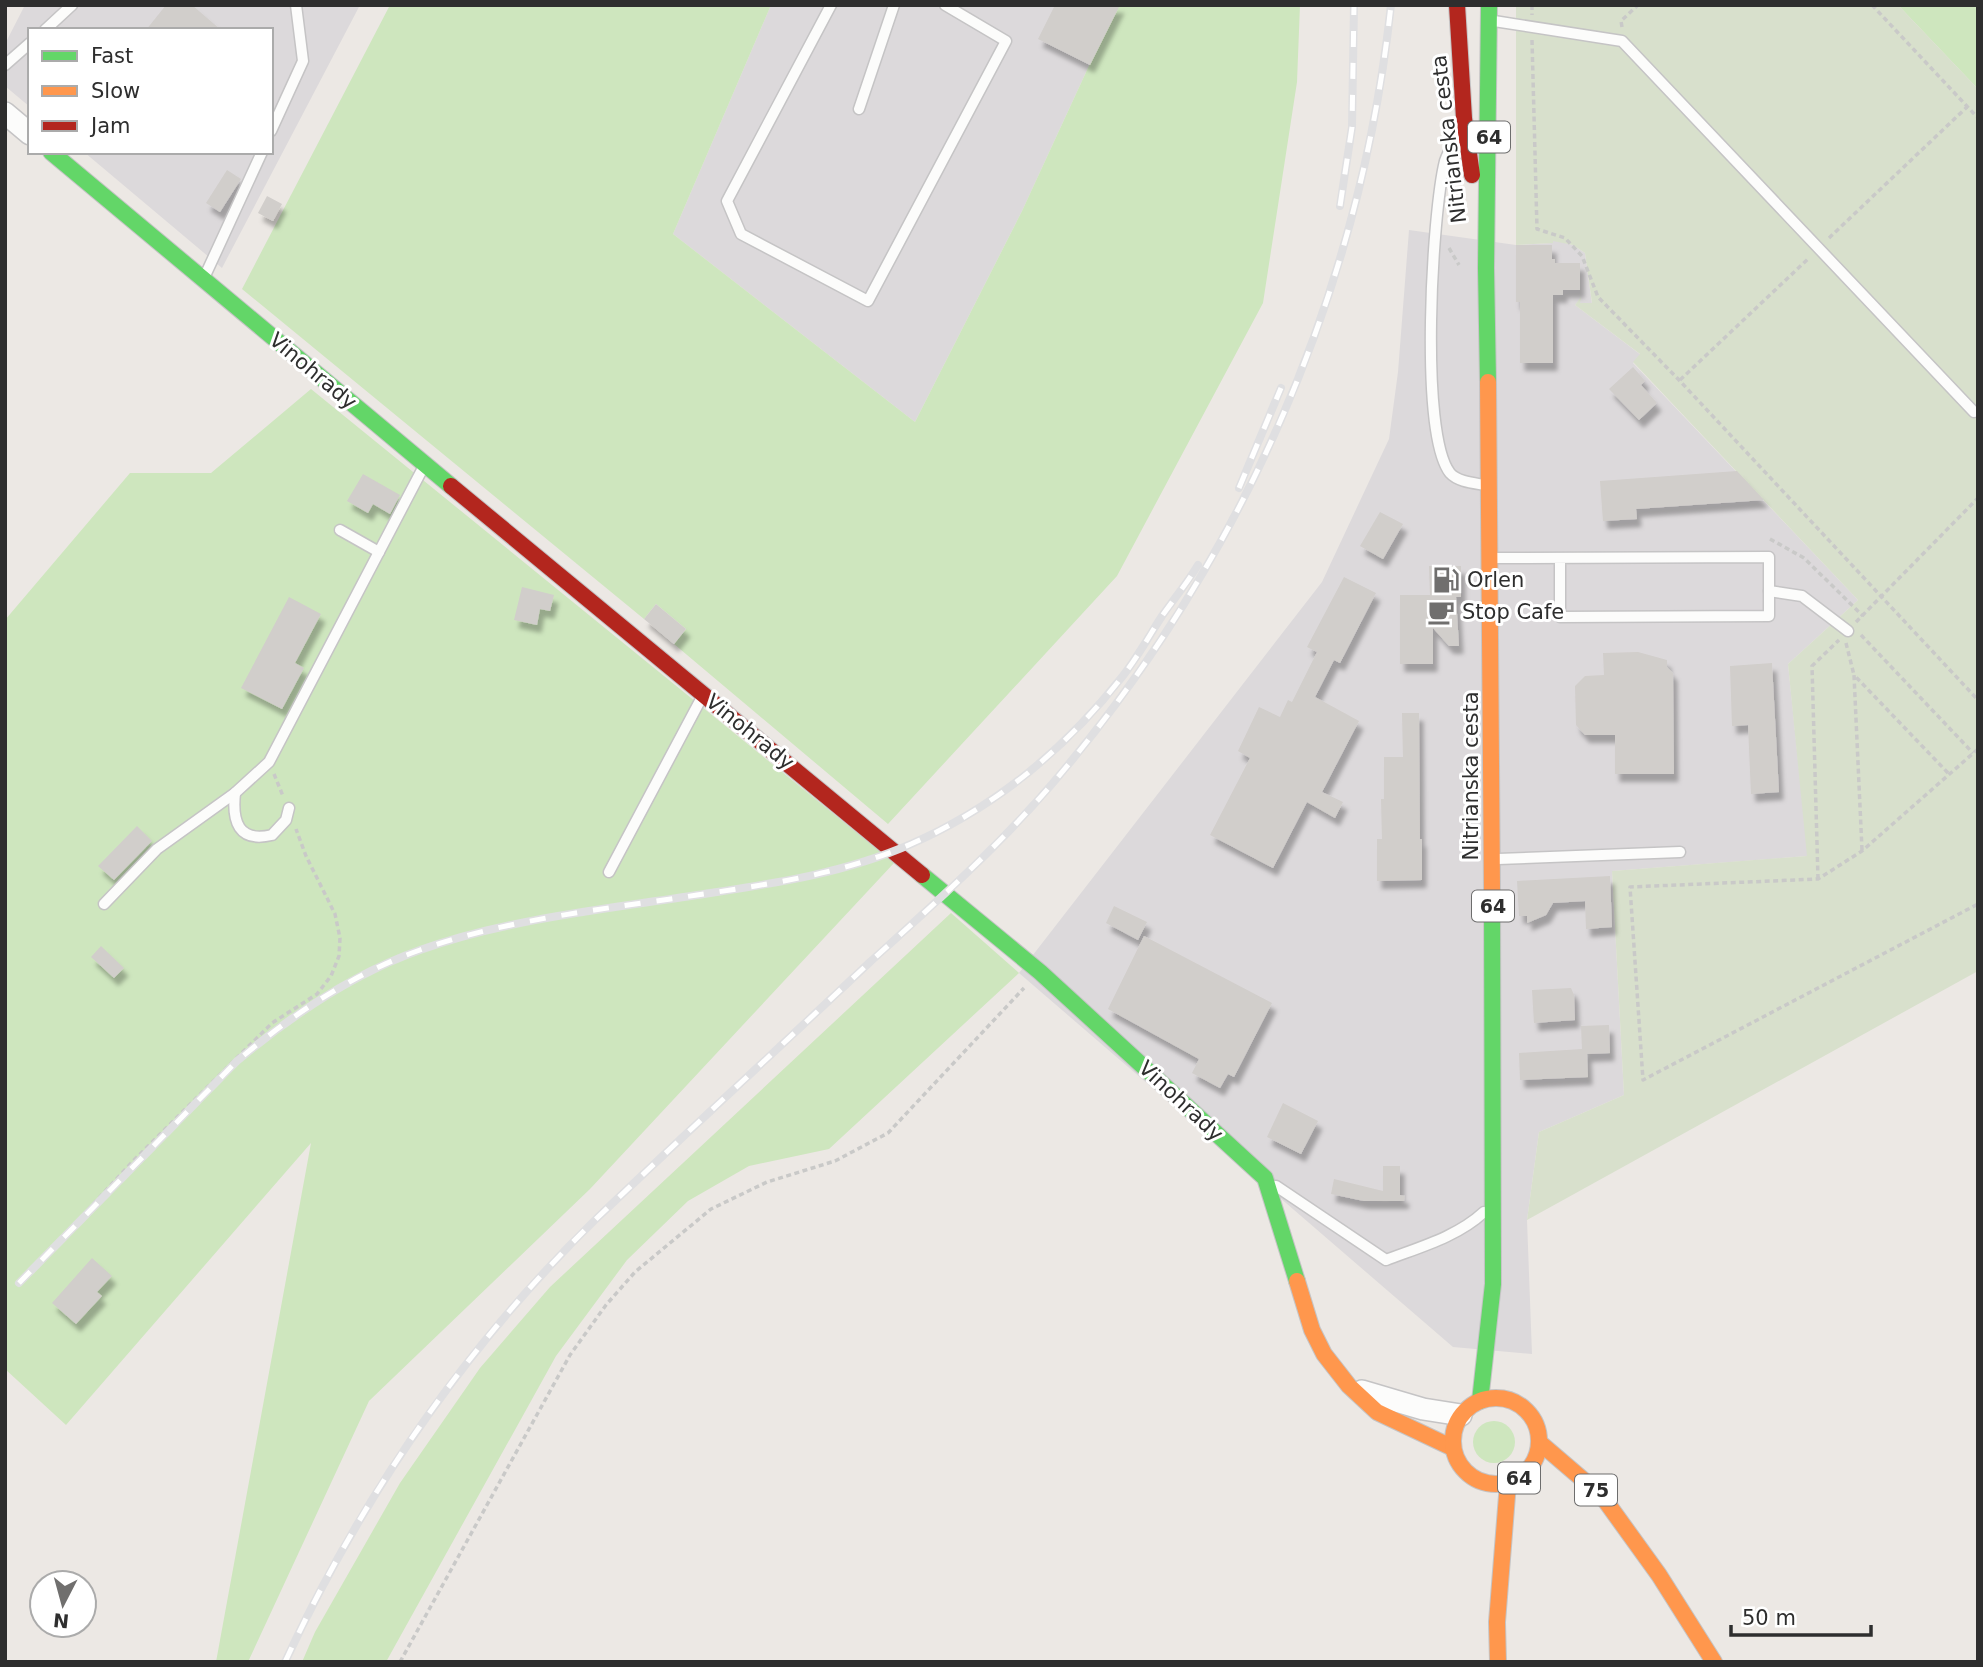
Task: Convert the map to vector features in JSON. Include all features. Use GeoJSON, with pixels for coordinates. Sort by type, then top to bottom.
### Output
{"type":"FeatureCollection","features":[{"type":"Feature","properties":{"kind":"main road","name":"Nitrianska cesta"},"geometry":{"type":"LineString","coordinates":[[1457,5],[1464,118],[1486,268]]}},
{"type":"Feature","properties":{"kind":"main road","name":"Nitrianska cesta"},"geometry":{"type":"LineString","coordinates":[[1480,1401],[1493,1284],[1491,558],[1486,268],[1489,13]]}},
{"type":"Feature","properties":{"kind":"main road","name":"Vinohrady"},"geometry":{"type":"LineString","coordinates":[[53,154],[203,281],[1040,972],[1265,1178]]}},
{"type":"Feature","properties":{"kind":"main road"},"geometry":{"type":"LineString","coordinates":[[1265,1178],[1312,1330],[1324,1354],[1349,1386],[1377,1412],[1453,1448],[1455,1427],[1461,1415],[1480,1401]]}},
{"type":"Feature","properties":{"kind":"main road","name":"Nitrianska cesta"},"geometry":{"type":"LineString","coordinates":[[1493,1284],[1502,1336]]}},
{"type":"Feature","properties":{"kind":"main road","name":"64"},"geometry":{"type":"LineString","coordinates":[[1453,1448],[1461,1467],[1479,1487],[1508,1483],[1532,1474],[1539,1442],[1534,1421],[1526,1409],[1512,1395],[1480,1401]]}},
{"type":"Feature","properties":{"kind":"main road","name":"75"},"geometry":{"type":"LineString","coordinates":[[1539,1442],[1602,1496],[1659,1575],[1714,1662]]}},
{"type":"Feature","properties":{"kind":"main road","name":"64"},"geometry":{"type":"LineString","coordinates":[[1497,1662],[1497,1622],[1508,1483]]}},
{"type":"Feature","properties":{"kind":"main road","name":"75"},"geometry":{"type":"LineString","coordinates":[[1593,1511],[1640,1550]]}},
{"type":"Feature","properties":{"kind":"main road","name":"64"},"geometry":{"type":"LineString","coordinates":[[1487,1545],[1497,1622]]}},
{"type":"Feature","properties":{"kind":"street"},"geometry":{"type":"LineString","coordinates":[[5,113],[28,132]]}},
{"type":"Feature","properties":{"kind":"street"},"geometry":{"type":"LineString","coordinates":[[1349,1386],[1423,1409],[1461,1415]]}},
{"type":"Feature","properties":{"kind":"lane"},"geometry":{"type":"LineString","coordinates":[[47,28],[72,5]]}},
{"type":"Feature","properties":{"kind":"lane"},"geometry":{"type":"LineString","coordinates":[[273,127],[303,61],[296,5]]}},
{"type":"Feature","properties":{"kind":"lane"},"geometry":{"type":"LineString","coordinates":[[831,5],[727,201],[741,234],[868,301],[1006,41],[945,5]]}},
{"type":"Feature","properties":{"kind":"lane"},"geometry":{"type":"LineString","coordinates":[[859,109],[894,5]]}},
{"type":"Feature","properties":{"kind":"lane"},"geometry":{"type":"LineString","coordinates":[[1489,13],[1532,28],[1622,41],[1974,412]]}},
{"type":"Feature","properties":{"kind":"lane"},"geometry":{"type":"LineString","coordinates":[[5,65],[28,45]]}},
{"type":"Feature","properties":{"kind":"lane"},"geometry":{"type":"LineString","coordinates":[[1464,118],[1445,161],[1436,225],[1430,383],[1443,458],[1451,474],[1460,480],[1490,487]]}},
{"type":"Feature","properties":{"kind":"lane"},"geometry":{"type":"LineString","coordinates":[[203,281],[260,154]]}},
{"type":"Feature","properties":{"kind":"lane"},"geometry":{"type":"LineString","coordinates":[[104,904],[157,849],[235,793],[269,762],[425,464]]}},
{"type":"Feature","properties":{"kind":"lane"},"geometry":{"type":"LineString","coordinates":[[340,530],[379,552]]}},
{"type":"Feature","properties":{"kind":"lane"},"geometry":{"type":"LineString","coordinates":[[1491,558],[1769,557],[1769,616],[1560,617],[1560,558]]}},
{"type":"Feature","properties":{"kind":"lane"},"geometry":{"type":"LineString","coordinates":[[1769,591],[1802,596],[1848,631]]}},
{"type":"Feature","properties":{"kind":"lane"},"geometry":{"type":"LineString","coordinates":[[609,872],[703,694]]}},
{"type":"Feature","properties":{"kind":"lane"},"geometry":{"type":"LineString","coordinates":[[235,793],[234,818],[244,833],[253,837],[272,835],[281,828],[289,808]]}},
{"type":"Feature","properties":{"kind":"lane"},"geometry":{"type":"LineString","coordinates":[[1492,859],[1681,852]]}},
{"type":"Feature","properties":{"kind":"lane"},"geometry":{"type":"LineString","coordinates":[[1265,1178],[1386,1260],[1452,1234],[1472,1223],[1491,1206]]}},
{"type":"Feature","properties":{"kind":"path"},"geometry":{"type":"LineString","coordinates":[[1532,5],[1537,229],[1565,238],[1582,256],[1598,297],[1978,700]]}},
{"type":"Feature","properties":{"kind":"path"},"geometry":{"type":"LineString","coordinates":[[1622,41],[1621,21],[1638,5]]}},
{"type":"Feature","properties":{"kind":"path"},"geometry":{"type":"LineString","coordinates":[[1872,5],[1978,118]]}},
{"type":"Feature","properties":{"kind":"path"},"geometry":{"type":"LineString","coordinates":[[1436,225],[1461,268]]}},
{"type":"Feature","properties":{"kind":"path"},"geometry":{"type":"LineString","coordinates":[[1973,753],[1853,626],[1978,498]]}},
{"type":"Feature","properties":{"kind":"path"},"geometry":{"type":"LineString","coordinates":[[1770,539],[1804,558],[1863,616]]}},
{"type":"Feature","properties":{"kind":"path"},"geometry":{"type":"LineString","coordinates":[[1818,879],[1812,666],[1844,635],[1854,675],[1862,851]]}},
{"type":"Feature","properties":{"kind":"path"},"geometry":{"type":"LineString","coordinates":[[1854,675],[1949,774]]}},
{"type":"Feature","properties":{"kind":"path"},"geometry":{"type":"LineString","coordinates":[[1978,749],[1862,851],[1818,879],[1630,887],[1643,1080],[1978,904]]}},
{"type":"Feature","properties":{"kind":"path"},"geometry":{"type":"LineString","coordinates":[[24,1279],[134,1160],[272,1023],[317,994],[331,976],[339,956],[340,937],[335,914],[306,856],[269,762]]}},
{"type":"Feature","properties":{"kind":"path"},"geometry":{"type":"LineString","coordinates":[[400,1662],[570,1355],[606,1305],[635,1272],[710,1209],[767,1182],[835,1161],[888,1133],[1040,972]]}},
{"type":"Feature","properties":{"kind":"shaded area"},"geometry":{"type":"Polygon","coordinates":[[[25,5],[360,5],[222,268],[86,154],[273,154],[273,28],[28,28],[28,105],[5,86],[5,44],[25,5]]]}},
{"type":"Feature","properties":{"kind":"shaded area"},"geometry":{"type":"Polygon","coordinates":[[[771,5],[1117,5],[1022,211],[915,422],[673,234],[771,5]]]}},
{"type":"Feature","properties":{"kind":"shaded area"},"geometry":{"type":"Polygon","coordinates":[[[1409,230],[1516,245],[1552,243],[1553,240],[1573,245],[1585,253],[1592,304],[1580,304],[1580,299],[1575,305],[1641,355],[1633,363],[1858,600],[1788,664],[1808,856],[1612,871],[1624,1095],[1539,1132],[1527,1220],[1532,1354],[1453,1347],[1019,973],[1322,582],[1389,439],[1398,372],[1409,230]]]}},
{"type":"Feature","properties":{"kind":"green space"},"geometry":{"type":"Polygon","coordinates":[[[390,5],[771,5],[673,234],[915,422],[1022,211],[1117,5],[1300,5],[1297,82],[1263,303],[1117,576],[888,824],[674,644],[686,629],[656,604],[644,619],[242,289],[390,5]]]}},
{"type":"Feature","properties":{"kind":"green space"},"geometry":{"type":"Polygon","coordinates":[[[1516,5],[1898,5],[1978,89],[1978,971],[1527,1220],[1539,1132],[1624,1095],[1612,871],[1807,856],[1788,664],[1858,600],[1633,362],[1640,354],[1575,305],[1581,297],[1580,303],[1592,303],[1585,253],[1573,245],[1553,241],[1516,245],[1516,5]]]}},
{"type":"Feature","properties":{"kind":"green space"},"geometry":{"type":"Polygon","coordinates":[[[1898,5],[1978,5],[1978,89],[1898,5]]]}},
{"type":"Feature","properties":{"kind":"green space"},"geometry":{"type":"Polygon","coordinates":[[[311,389],[894,863],[590,1189],[369,1401],[248,1662],[216,1662],[311,1143],[66,1425],[5,1369],[5,620],[130,473],[211,473],[311,389]]]}},
{"type":"Feature","properties":{"kind":"green space"},"geometry":{"type":"Polygon","coordinates":[[[951,913],[1019,973],[829,1149],[749,1166],[688,1201],[627,1260],[556,1356],[386,1662],[302,1662],[315,1632],[400,1483],[480,1368],[550,1287],[951,913]]]}},
{"type":"Feature","properties":{"kind":"green space"},"geometry":{"type":"Polygon","coordinates":[[[1494,1421],[1509,1427],[1515,1442],[1509,1457],[1494,1463],[1479,1457],[1473,1442],[1479,1427],[1494,1421]]]}},
{"type":"Feature","properties":{"kind":"building"},"geometry":{"type":"Polygon","coordinates":[[[166,5],[192,5],[219,28],[148,28],[166,5]]]}},
{"type":"Feature","properties":{"kind":"building"},"geometry":{"type":"Polygon","coordinates":[[[1055,5],[1120,5],[1090,65],[1038,39],[1055,5]]]}},
{"type":"Feature","properties":{"kind":"building"},"geometry":{"type":"Polygon","coordinates":[[[227,170],[241,179],[220,212],[206,203],[227,170]]]}},
{"type":"Feature","properties":{"kind":"building"},"geometry":{"type":"Polygon","coordinates":[[[267,196],[282,204],[273,221],[258,213],[267,196]]]}},
{"type":"Feature","properties":{"kind":"building"},"geometry":{"type":"Polygon","coordinates":[[[1516,245],[1552,245],[1552,259],[1555,259],[1555,263],[1580,263],[1580,290],[1563,290],[1563,295],[1553,295],[1553,363],[1520,363],[1516,245]]]}},
{"type":"Feature","properties":{"kind":"building"},"geometry":{"type":"Polygon","coordinates":[[[1633,367],[1645,381],[1641,385],[1657,403],[1639,420],[1609,389],[1633,367]]]}},
{"type":"Feature","properties":{"kind":"building"},"geometry":{"type":"Polygon","coordinates":[[[1737,471],[1764,500],[1636,509],[1637,519],[1603,521],[1600,481],[1737,471]]]}},
{"type":"Feature","properties":{"kind":"building"},"geometry":{"type":"Polygon","coordinates":[[[363,474],[400,495],[390,514],[373,504],[368,513],[347,501],[363,474]]]}},
{"type":"Feature","properties":{"kind":"building"},"geometry":{"type":"Polygon","coordinates":[[[1380,512],[1403,524],[1383,559],[1360,546],[1380,512]]]}},
{"type":"Feature","properties":{"kind":"building"},"geometry":{"type":"Polygon","coordinates":[[[1429,566],[1461,566],[1461,597],[1456,597],[1459,646],[1449,646],[1433,628],[1433,664],[1400,664],[1400,595],[1430,595],[1429,566]]]}},
{"type":"Feature","properties":{"kind":"building"},"geometry":{"type":"Polygon","coordinates":[[[1344,577],[1376,593],[1340,663],[1334,660],[1315,697],[1359,721],[1322,792],[1343,802],[1335,818],[1307,802],[1273,868],[1210,835],[1250,758],[1238,751],[1259,707],[1280,717],[1288,700],[1292,702],[1317,652],[1307,647],[1344,577]]]}},
{"type":"Feature","properties":{"kind":"building"},"geometry":{"type":"Polygon","coordinates":[[[522,587],[554,595],[550,611],[540,609],[537,625],[514,620],[522,587]]]}},
{"type":"Feature","properties":{"kind":"building"},"geometry":{"type":"Polygon","coordinates":[[[289,597],[321,614],[295,663],[304,668],[282,709],[241,688],[289,597]]]}},
{"type":"Feature","properties":{"kind":"building"},"geometry":{"type":"Polygon","coordinates":[[[656,604],[686,629],[674,644],[644,619],[656,604]]]}},
{"type":"Feature","properties":{"kind":"building"},"geometry":{"type":"Polygon","coordinates":[[[1638,652],[1667,660],[1667,667],[1673,673],[1674,774],[1615,774],[1615,735],[1585,735],[1576,725],[1575,686],[1585,676],[1604,675],[1603,653],[1638,652]]]}},
{"type":"Feature","properties":{"kind":"building"},"geometry":{"type":"Polygon","coordinates":[[[1772,663],[1779,792],[1751,794],[1748,725],[1732,726],[1730,666],[1772,663]]]}},
{"type":"Feature","properties":{"kind":"building"},"geometry":{"type":"Polygon","coordinates":[[[1402,713],[1419,713],[1422,880],[1377,881],[1377,839],[1382,839],[1384,757],[1403,757],[1402,713]]]}},
{"type":"Feature","properties":{"kind":"building"},"geometry":{"type":"Polygon","coordinates":[[[137,826],[152,841],[114,880],[98,866],[137,826]]]}},
{"type":"Feature","properties":{"kind":"building"},"geometry":{"type":"Polygon","coordinates":[[[1610,876],[1612,927],[1586,929],[1585,901],[1553,903],[1546,915],[1527,923],[1527,916],[1519,916],[1517,881],[1610,876]]]}},
{"type":"Feature","properties":{"kind":"building"},"geometry":{"type":"Polygon","coordinates":[[[1114,906],[1147,922],[1138,940],[1106,923],[1114,906]]]}},
{"type":"Feature","properties":{"kind":"building"},"geometry":{"type":"Polygon","coordinates":[[[1144,936],[1272,1003],[1234,1077],[1228,1074],[1220,1088],[1192,1073],[1199,1059],[1108,1009],[1144,936]]]}},
{"type":"Feature","properties":{"kind":"building"},"geometry":{"type":"Polygon","coordinates":[[[101,946],[124,968],[114,978],[91,957],[101,946]]]}},
{"type":"Feature","properties":{"kind":"building"},"geometry":{"type":"Polygon","coordinates":[[[1571,988],[1574,995],[1575,1020],[1534,1023],[1532,990],[1571,988]]]}},
{"type":"Feature","properties":{"kind":"building"},"geometry":{"type":"Polygon","coordinates":[[[1609,1025],[1610,1053],[1587,1054],[1588,1077],[1520,1080],[1519,1053],[1582,1049],[1581,1026],[1609,1025]]]}},
{"type":"Feature","properties":{"kind":"building"},"geometry":{"type":"Polygon","coordinates":[[[1283,1103],[1318,1121],[1301,1154],[1267,1137],[1283,1103]]]}},
{"type":"Feature","properties":{"kind":"building"},"geometry":{"type":"Polygon","coordinates":[[[1383,1166],[1400,1166],[1400,1195],[1405,1196],[1404,1201],[1364,1201],[1331,1194],[1334,1179],[1383,1191],[1383,1166]]]}},
{"type":"Feature","properties":{"kind":"building"},"geometry":{"type":"Polygon","coordinates":[[[92,1258],[112,1276],[97,1292],[102,1296],[76,1324],[52,1303],[92,1258]]]}},
{"type":"Feature","properties":{"kind":"railway"},"geometry":{"type":"LineString","coordinates":[[1340,206],[1352,127],[1354,5]]}},
{"type":"Feature","properties":{"kind":"railway"},"geometry":{"type":"LineString","coordinates":[[285,1662],[315,1600],[383,1482],[420,1426],[503,1319],[596,1219],[941,898],[1009,831],[1052,784],[1120,699],[1180,610],[1234,517],[1281,420],[1320,320],[1352,218],[1375,112],[1391,5]]}},
{"type":"Feature","properties":{"kind":"railway"},"geometry":{"type":"LineString","coordinates":[[1239,488],[1281,388]]}},
{"type":"Feature","properties":{"kind":"railway"},"geometry":{"type":"LineString","coordinates":[[19,1283],[237,1061],[301,1012],[370,971],[420,950],[487,930],[592,910],[752,887],[833,870],[911,844],[972,812],[1000,794],[1053,752],[1100,703],[1127,670],[1198,565]]}},
{"type":"Feature","properties":{"kind":"traffic: fast"},"geometry":{"type":"LineString","coordinates":[[1488,382],[1486,268],[1489,5]]}},
{"type":"Feature","properties":{"kind":"traffic: fast"},"geometry":{"type":"LineString","coordinates":[[53,154],[451,486]]}},
{"type":"Feature","properties":{"kind":"traffic: fast"},"geometry":{"type":"LineString","coordinates":[[922,875],[1040,972],[1265,1178],[1297,1281]]}},
{"type":"Feature","properties":{"kind":"traffic: fast"},"geometry":{"type":"LineString","coordinates":[[1480,1401],[1493,1284],[1492,892]]}},
{"type":"Feature","properties":{"kind":"traffic: slow"},"geometry":{"type":"LineString","coordinates":[[1488,382],[1492,892]]}},
{"type":"Feature","properties":{"kind":"traffic: slow"},"geometry":{"type":"LineString","coordinates":[[1297,1281],[1312,1330],[1324,1354],[1349,1386],[1377,1412],[1453,1448]]}},
{"type":"Feature","properties":{"kind":"traffic: slow"},"geometry":{"type":"LineString","coordinates":[[1496,1398],[1513,1401],[1527,1410],[1536,1424],[1539,1441],[1536,1458],[1527,1472],[1513,1481],[1496,1484],[1479,1481],[1465,1472],[1456,1458],[1453,1441],[1456,1424],[1465,1410],[1479,1401],[1496,1398]]}},
{"type":"Feature","properties":{"kind":"traffic: slow"},"geometry":{"type":"LineString","coordinates":[[1539,1442],[1602,1496],[1659,1575],[1714,1662]]}},
{"type":"Feature","properties":{"kind":"traffic: slow"},"geometry":{"type":"LineString","coordinates":[[1498,1662],[1497,1622],[1508,1483]]}},
{"type":"Feature","properties":{"kind":"traffic: jam"},"geometry":{"type":"LineString","coordinates":[[1457,5],[1464,118],[1472,175]]}},
{"type":"Feature","properties":{"kind":"traffic: jam"},"geometry":{"type":"LineString","coordinates":[[451,486],[922,875]]}},
{"type":"Feature","properties":{"kind":"place","name":"Orlen"},"geometry":{"type":"Point","coordinates":[1446,580]}},
{"type":"Feature","properties":{"kind":"place","name":"Stop Cafe"},"geometry":{"type":"Point","coordinates":[1441,612]}}]}
